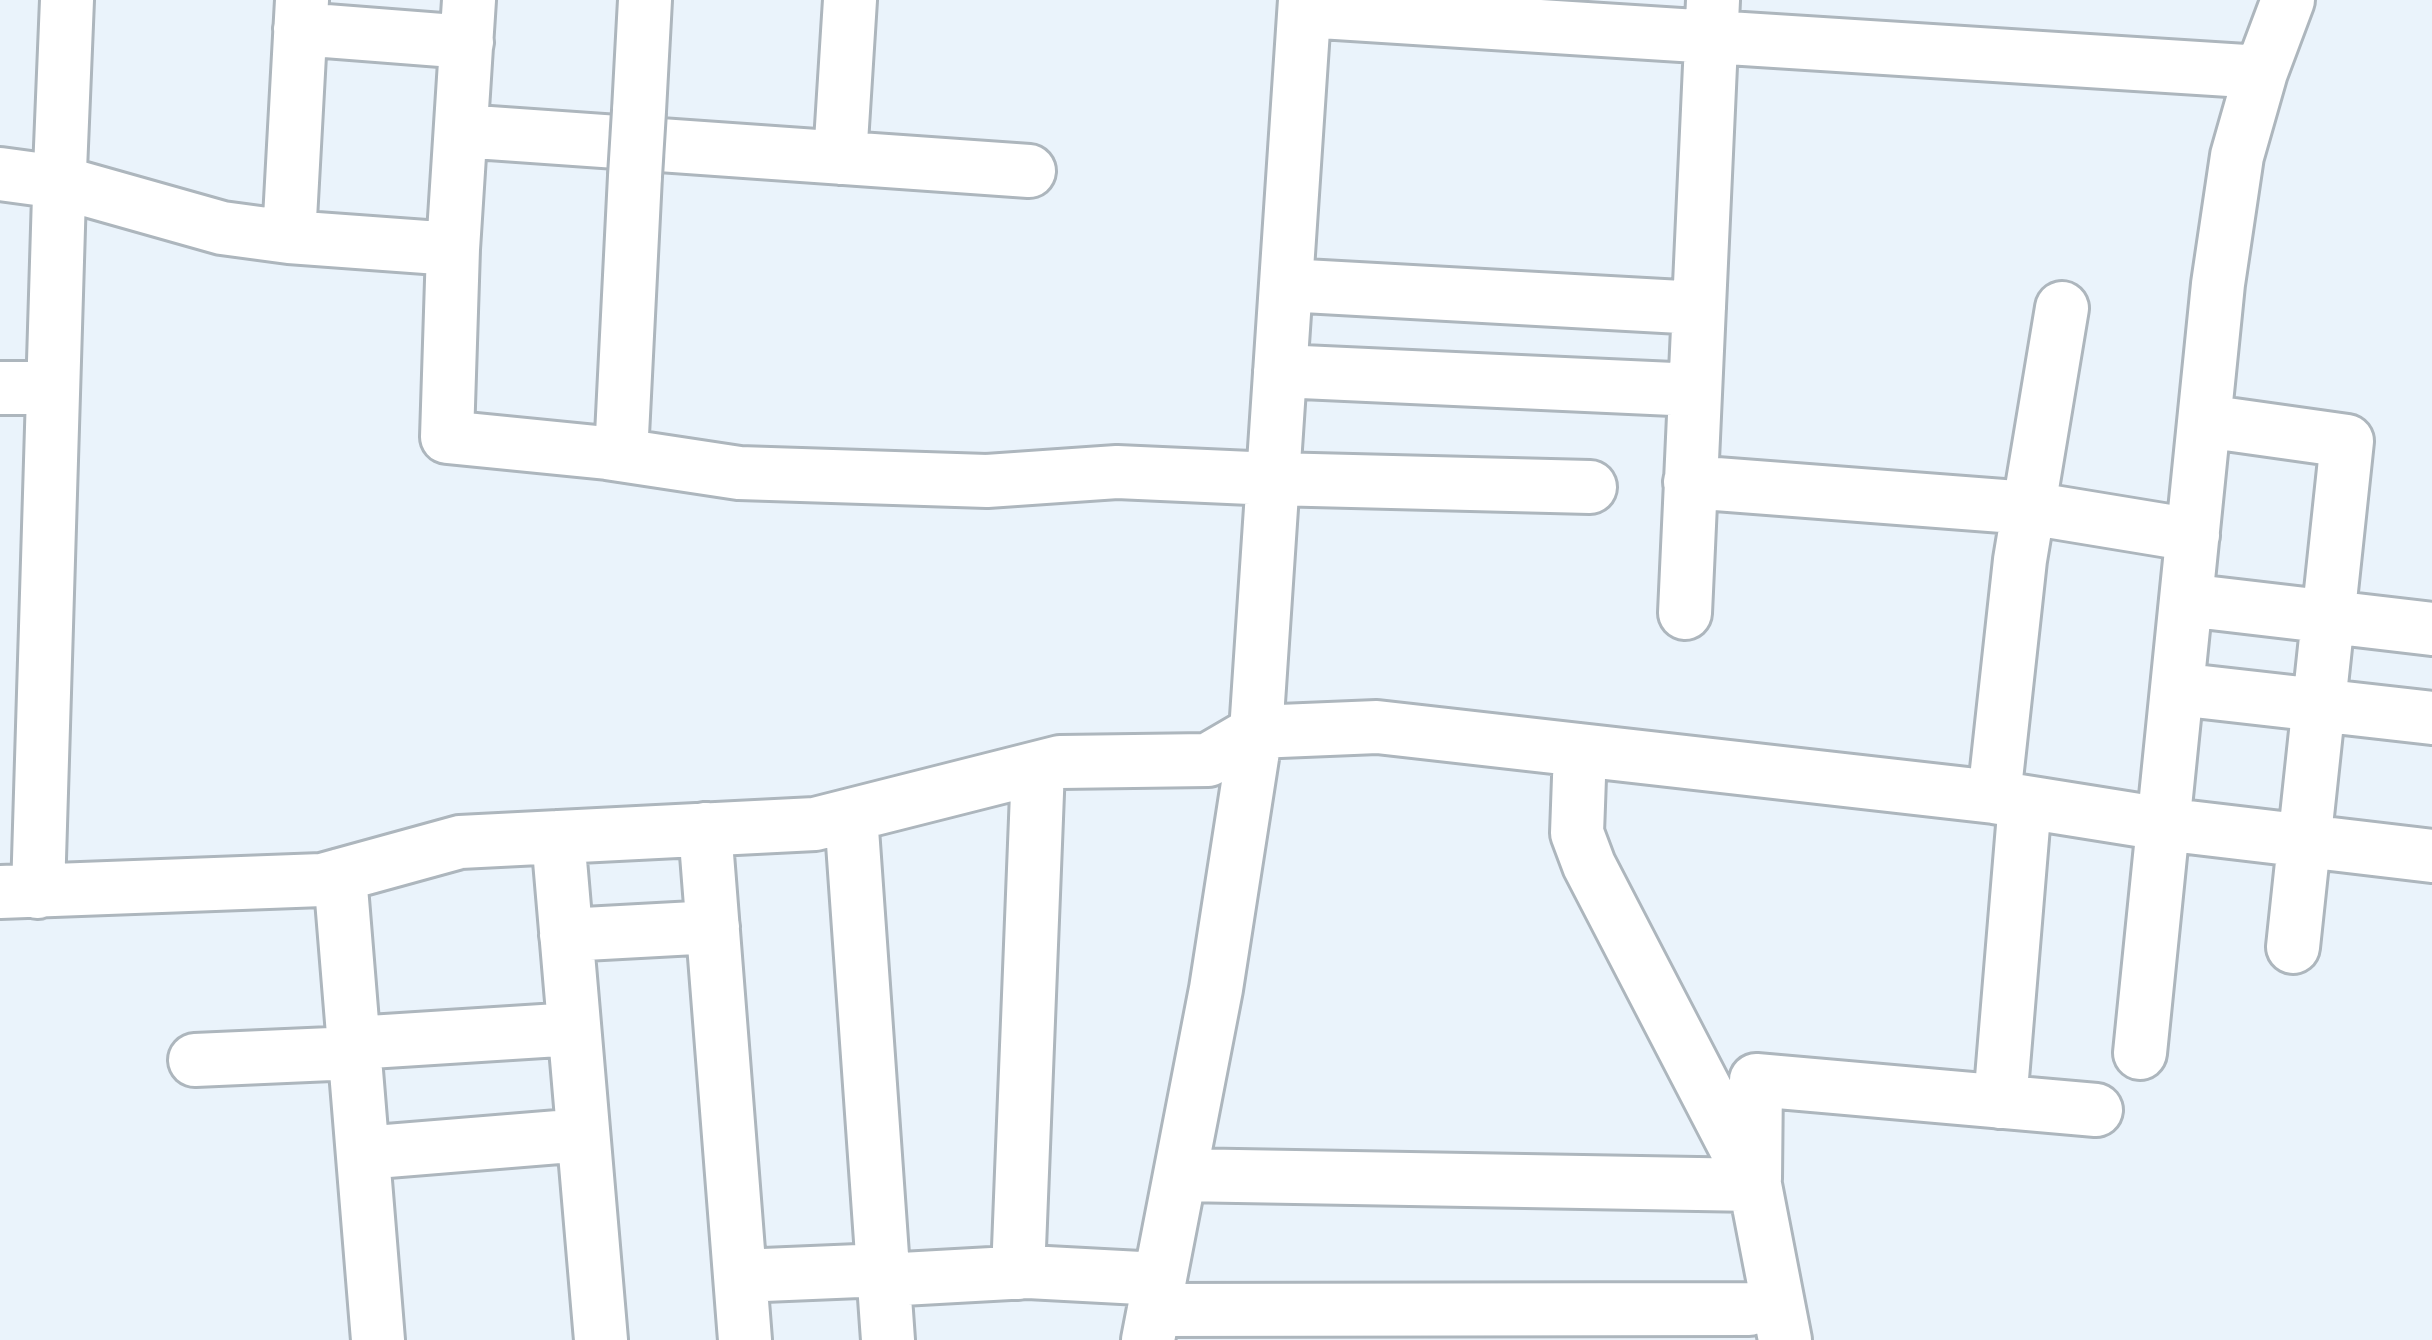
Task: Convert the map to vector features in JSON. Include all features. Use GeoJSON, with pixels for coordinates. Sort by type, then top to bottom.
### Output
{"type":"FeatureCollection","features":[{"type":"Feature","properties":{"kind":"street"},"geometry":{"type":"LineString","coordinates":[[68,0],[53,388],[19,892],[322,880],[460,842],[816,824],[1060,762],[1208,760],[1256,732],[1377,727],[2010,799],[2163,824],[2432,856]]}},
{"type":"Feature","properties":{"kind":"street"},"geometry":{"type":"LineString","coordinates":[[621,455],[644,0]]}},
{"type":"Feature","properties":{"kind":"street"},"geometry":{"type":"LineString","coordinates":[[840,158],[850,0]]}},
{"type":"Feature","properties":{"kind":"street"},"geometry":{"type":"LineString","coordinates":[[2140,1053],[2218,284],[2238,156],[2288,0]]}},
{"type":"Feature","properties":{"kind":"street"},"geometry":{"type":"LineString","coordinates":[[1154,1310],[1216,989],[1256,732],[1305,5],[1712,18],[2262,72]]}},
{"type":"Feature","properties":{"kind":"street"},"geometry":{"type":"LineString","coordinates":[[290,237],[301,15],[468,21],[453,250],[448,436],[758,474],[988,481],[1117,472],[1590,487]]}},
{"type":"Feature","properties":{"kind":"street"},"geometry":{"type":"LineString","coordinates":[[1685,613],[1712,18]]}},
{"type":"Feature","properties":{"kind":"street"},"geometry":{"type":"LineString","coordinates":[[461,131],[1029,171]]}},
{"type":"Feature","properties":{"kind":"street"},"geometry":{"type":"LineString","coordinates":[[0,174],[59,182],[222,228],[453,250]]}},
{"type":"Feature","properties":{"kind":"street"},"geometry":{"type":"LineString","coordinates":[[1286,286],[1699,308]]}},
{"type":"Feature","properties":{"kind":"street"},"geometry":{"type":"LineString","coordinates":[[2000,1102],[2020,560],[2062,308]]}},
{"type":"Feature","properties":{"kind":"street"},"geometry":{"type":"LineString","coordinates":[[1280,371],[1695,390]]}},
{"type":"Feature","properties":{"kind":"street"},"geometry":{"type":"LineString","coordinates":[[0,388],[53,388]]}},
{"type":"Feature","properties":{"kind":"street"},"geometry":{"type":"LineString","coordinates":[[2204,421],[2346,441],[2292,947]]}},
{"type":"Feature","properties":{"kind":"street"},"geometry":{"type":"LineString","coordinates":[[1690,482],[2029,508],[2193,534]]}},
{"type":"Feature","properties":{"kind":"street"},"geometry":{"type":"LineString","coordinates":[[2186,600],[2432,629]]}},
{"type":"Feature","properties":{"kind":"street"},"geometry":{"type":"LineString","coordinates":[[2177,689],[2432,718]]}},
{"type":"Feature","properties":{"kind":"street"},"geometry":{"type":"LineString","coordinates":[[1580,750],[1577,833],[1589,866],[1755,1185]]}},
{"type":"Feature","properties":{"kind":"street"},"geometry":{"type":"LineString","coordinates":[[1018,1273],[1038,768]]}},
{"type":"Feature","properties":{"kind":"street"},"geometry":{"type":"LineString","coordinates":[[850,815],[888,1340]]}},
{"type":"Feature","properties":{"kind":"street"},"geometry":{"type":"LineString","coordinates":[[705,830],[745,1340]]}},
{"type":"Feature","properties":{"kind":"street"},"geometry":{"type":"LineString","coordinates":[[558,837],[601,1340]]}},
{"type":"Feature","properties":{"kind":"street"},"geometry":{"type":"LineString","coordinates":[[340,875],[378,1340]]}},
{"type":"Feature","properties":{"kind":"street"},"geometry":{"type":"LineString","coordinates":[[566,934],[713,928]]}},
{"type":"Feature","properties":{"kind":"street"},"geometry":{"type":"LineString","coordinates":[[196,1060],[574,1029]]}},
{"type":"Feature","properties":{"kind":"street"},"geometry":{"type":"LineString","coordinates":[[740,1276],[1018,1273],[1154,1310],[1760,1330],[1756,1080],[2096,1110]]}},
{"type":"Feature","properties":{"kind":"street"},"geometry":{"type":"LineString","coordinates":[[363,1153],[583,1136]]}},
{"type":"Feature","properties":{"kind":"street"},"geometry":{"type":"LineString","coordinates":[[1180,1175],[1755,1185]]}}]}
